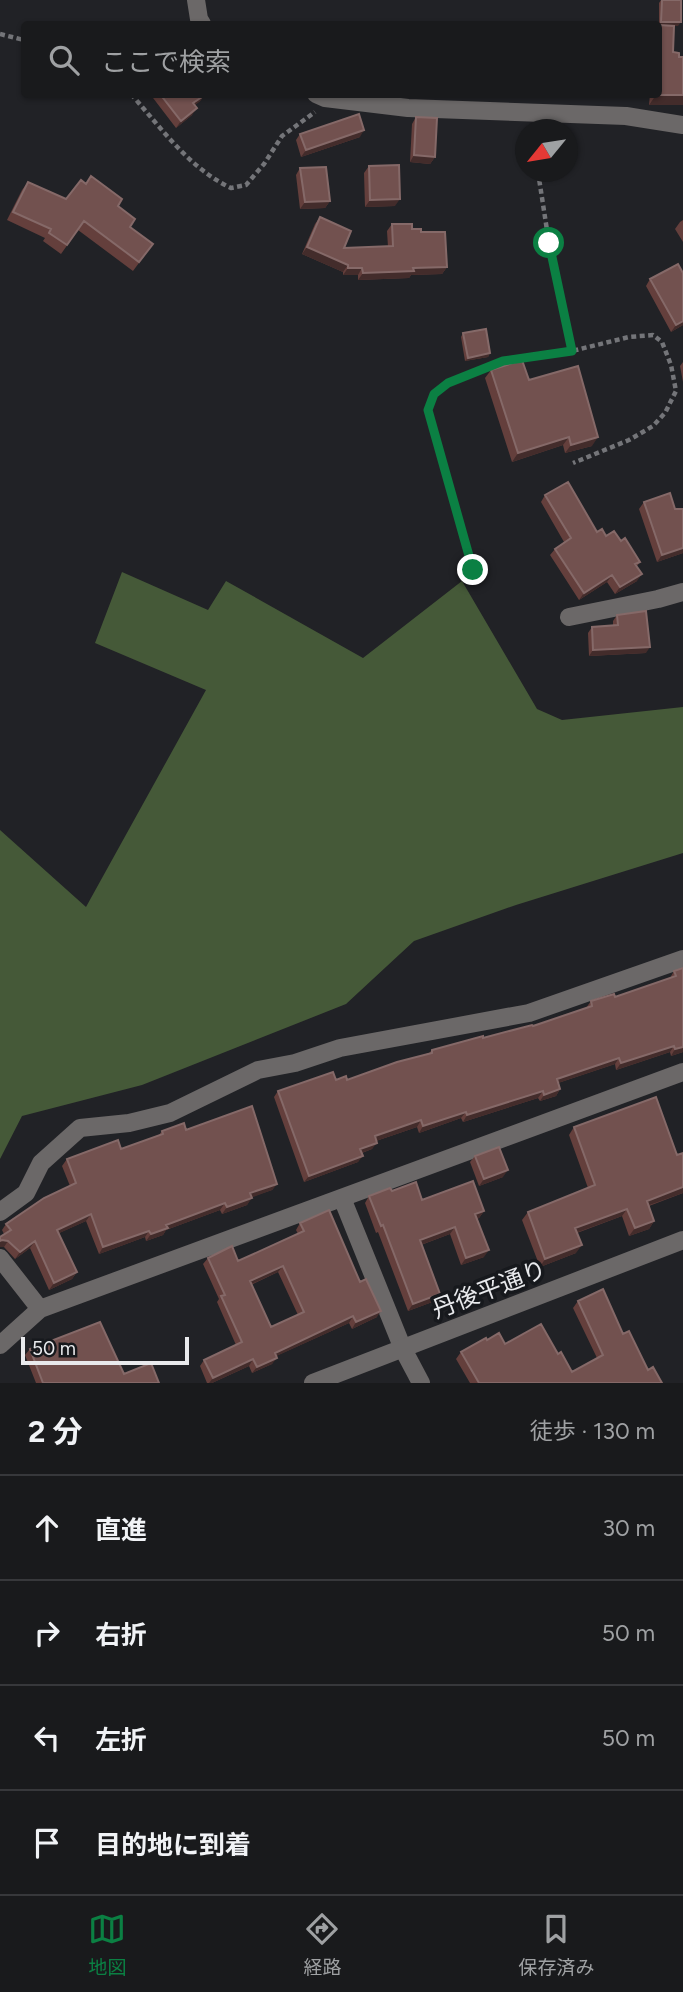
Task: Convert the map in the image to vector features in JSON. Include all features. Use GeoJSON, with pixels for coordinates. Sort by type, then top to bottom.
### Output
{"type":"FeatureCollection","features":[{"type":"Feature","properties":{"kind":"street"},"geometry":{"type":"LineString","coordinates":[[196,0],[200,21]]}},
{"type":"Feature","properties":{"kind":"street"},"geometry":{"type":"LineString","coordinates":[[336,98],[408,108],[626,116],[683,125]]}},
{"type":"Feature","properties":{"kind":"street"},"geometry":{"type":"LineString","coordinates":[[569,617],[683,592]]}},
{"type":"Feature","properties":{"kind":"street"},"geometry":{"type":"LineString","coordinates":[[0,1212],[26,1194],[41,1163],[80,1128],[129,1123],[170,1113],[258,1070],[295,1063],[340,1048],[529,1013],[683,959]]}},
{"type":"Feature","properties":{"kind":"street"},"geometry":{"type":"LineString","coordinates":[[0,1345],[40,1309],[683,1072]]}},
{"type":"Feature","properties":{"kind":"street"},"geometry":{"type":"LineString","coordinates":[[342,1198],[403,1349],[421,1383]]}},
{"type":"Feature","properties":{"kind":"street","name":"丹後平通り"},"geometry":{"type":"LineString","coordinates":[[313,1383],[683,1240]]}},
{"type":"Feature","properties":{"kind":"street"},"geometry":{"type":"LineString","coordinates":[[0,1258],[40,1309]]}},
{"type":"Feature","properties":{"kind":"path"},"geometry":{"type":"LineString","coordinates":[[0,34],[21,39]]}},
{"type":"Feature","properties":{"kind":"path"},"geometry":{"type":"LineString","coordinates":[[135,98],[191,162],[213,180],[231,188],[246,185],[282,136],[318,110],[321,98]]}},
{"type":"Feature","properties":{"kind":"path"},"geometry":{"type":"LineString","coordinates":[[540,182],[549,243],[572,351]]}},
{"type":"Feature","properties":{"kind":"path"},"geometry":{"type":"LineString","coordinates":[[473,570],[428,410],[434,394],[448,383],[503,361],[572,351],[629,337],[653,335],[662,342],[671,365],[676,391],[665,413],[653,426],[629,440],[573,463]]}},
{"type":"Feature","properties":{"kind":"green space"},"geometry":{"type":"Polygon","coordinates":[[[122,572],[208,610],[226,581],[363,658],[462,581],[537,709],[562,720],[683,707],[683,853],[516,905],[414,941],[346,1004],[142,1085],[22,1116],[0,1159],[0,830],[86,907],[206,690],[95,643],[122,572]]]}},
{"type":"Feature","properties":{"kind":"building"},"geometry":{"type":"Polygon","coordinates":[[[662,0],[681,0],[681,22],[661,21],[662,0]]]}},
{"type":"Feature","properties":{"kind":"building"},"geometry":{"type":"Polygon","coordinates":[[[662,25],[674,26],[673,52],[683,57],[683,95],[662,95],[662,25]]]}},
{"type":"Feature","properties":{"kind":"building"},"geometry":{"type":"Polygon","coordinates":[[[163,98],[200,98],[193,103],[197,108],[181,121],[163,98]]]}},
{"type":"Feature","properties":{"kind":"building"},"geometry":{"type":"Polygon","coordinates":[[[359,114],[364,130],[306,150],[300,134],[359,114]]]}},
{"type":"Feature","properties":{"kind":"building"},"geometry":{"type":"Polygon","coordinates":[[[416,117],[437,118],[435,157],[414,155],[416,117]]]}},
{"type":"Feature","properties":{"kind":"building"},"geometry":{"type":"Polygon","coordinates":[[[399,165],[400,199],[370,200],[369,166],[399,165]]]}},
{"type":"Feature","properties":{"kind":"building"},"geometry":{"type":"Polygon","coordinates":[[[326,167],[330,201],[305,202],[300,168],[326,167]]]}},
{"type":"Feature","properties":{"kind":"building"},"geometry":{"type":"Polygon","coordinates":[[[91,176],[122,199],[118,206],[135,219],[130,227],[153,244],[139,262],[84,221],[67,245],[49,233],[51,229],[13,212],[28,182],[66,199],[81,180],[86,184],[91,176]]]}},
{"type":"Feature","properties":{"kind":"building"},"geometry":{"type":"Polygon","coordinates":[[[320,217],[351,231],[344,248],[393,246],[392,224],[412,224],[412,229],[421,229],[421,232],[445,232],[447,267],[363,273],[362,268],[348,268],[348,265],[307,247],[320,217]]]}},
{"type":"Feature","properties":{"kind":"building"},"geometry":{"type":"Polygon","coordinates":[[[678,264],[683,273],[683,321],[676,325],[650,279],[678,264]]]}},
{"type":"Feature","properties":{"kind":"building"},"geometry":{"type":"Polygon","coordinates":[[[486,329],[490,353],[468,358],[463,333],[486,329]]]}},
{"type":"Feature","properties":{"kind":"building"},"geometry":{"type":"Polygon","coordinates":[[[522,360],[529,380],[578,366],[598,437],[571,445],[569,437],[518,453],[491,370],[522,360]]]}},
{"type":"Feature","properties":{"kind":"building"},"geometry":{"type":"Polygon","coordinates":[[[568,482],[597,532],[602,529],[606,536],[614,531],[621,541],[625,538],[640,562],[635,564],[642,574],[620,587],[612,575],[584,593],[555,549],[571,538],[545,495],[568,482]]]}},
{"type":"Feature","properties":{"kind":"building"},"geometry":{"type":"Polygon","coordinates":[[[670,493],[675,509],[683,509],[683,548],[662,555],[644,502],[670,493]]]}},
{"type":"Feature","properties":{"kind":"building"},"geometry":{"type":"Polygon","coordinates":[[[646,611],[650,647],[593,650],[592,627],[618,625],[617,615],[646,611]]]}},
{"type":"Feature","properties":{"kind":"building"},"geometry":{"type":"Polygon","coordinates":[[[683,968],[683,1047],[675,1049],[674,1046],[621,1063],[619,1058],[557,1079],[560,1089],[544,1095],[543,1091],[423,1126],[421,1120],[375,1136],[377,1143],[360,1149],[363,1156],[309,1176],[278,1091],[333,1072],[336,1080],[346,1076],[347,1080],[432,1053],[432,1050],[533,1026],[592,1006],[591,1001],[614,994],[615,997],[676,976],[674,971],[683,968]]]}},
{"type":"Feature","properties":{"kind":"building"},"geometry":{"type":"Polygon","coordinates":[[[656,1097],[677,1155],[683,1153],[683,1187],[647,1201],[654,1221],[635,1228],[627,1209],[575,1228],[582,1245],[545,1259],[528,1212],[595,1185],[574,1127],[656,1097]]]}},
{"type":"Feature","properties":{"kind":"building"},"geometry":{"type":"Polygon","coordinates":[[[252,1106],[277,1184],[250,1193],[252,1198],[227,1207],[225,1203],[166,1225],[168,1228],[151,1234],[149,1231],[103,1247],[91,1214],[57,1230],[77,1272],[54,1283],[35,1241],[20,1252],[8,1241],[0,1241],[0,1237],[11,1230],[6,1224],[44,1198],[76,1183],[67,1159],[118,1140],[121,1149],[163,1134],[162,1131],[184,1123],[186,1130],[252,1106]]]}},
{"type":"Feature","properties":{"kind":"building"},"geometry":{"type":"Polygon","coordinates":[[[499,1147],[508,1170],[484,1179],[475,1156],[499,1147]]]}},
{"type":"Feature","properties":{"kind":"building"},"geometry":{"type":"Polygon","coordinates":[[[473,1181],[484,1211],[475,1214],[489,1250],[466,1258],[455,1227],[420,1240],[440,1294],[413,1304],[369,1196],[416,1182],[422,1200],[473,1181]]]}},
{"type":"Feature","properties":{"kind":"building"},"geometry":{"type":"Polygon","coordinates":[[[329,1210],[360,1282],[366,1279],[381,1311],[356,1322],[353,1316],[275,1353],[277,1358],[257,1367],[253,1359],[213,1378],[204,1360],[242,1342],[221,1296],[225,1295],[208,1258],[232,1246],[238,1261],[304,1231],[300,1223],[329,1210]],[[283,1266],[250,1281],[271,1327],[304,1312],[283,1266]]]}},
{"type":"Feature","properties":{"kind":"building"},"geometry":{"type":"Polygon","coordinates":[[[603,1289],[623,1334],[629,1331],[648,1370],[653,1367],[662,1383],[479,1383],[461,1352],[499,1333],[505,1344],[541,1324],[572,1372],[603,1355],[578,1301],[603,1289]]]}},
{"type":"Feature","properties":{"kind":"building"},"geometry":{"type":"Polygon","coordinates":[[[100,1322],[124,1374],[151,1363],[159,1383],[43,1383],[30,1349],[100,1322]]]}},
{"type":"Feature","properties":{"kind":"route"},"geometry":{"type":"LineString","coordinates":[[473,570],[428,410],[434,394],[448,383],[503,361],[572,351],[549,243]]}}]}
